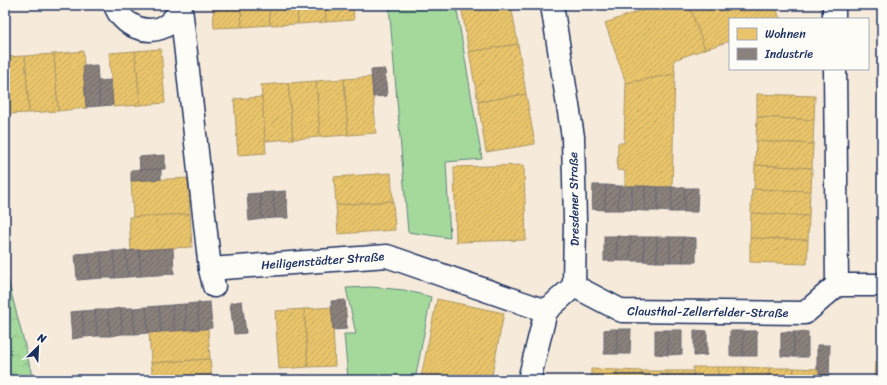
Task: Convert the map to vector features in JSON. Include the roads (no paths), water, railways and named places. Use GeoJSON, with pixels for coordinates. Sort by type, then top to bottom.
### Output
{"type":"FeatureCollection","features":[{"type":"Feature","properties":{"kind":"street","name":"Heiligenstädter Straße"},"geometry":{"type":"LineString","coordinates":[[116,5],[117,11],[128,24],[146,30],[167,25],[175,18],[182,6]]}},
{"type":"Feature","properties":{"kind":"street","name":"Dresdener Straße"},"geometry":{"type":"LineString","coordinates":[[552,5],[573,137],[575,221],[574,286]]}},
{"type":"Feature","properties":{"kind":"street"},"geometry":{"type":"LineString","coordinates":[[834,5],[834,18]]}},
{"type":"Feature","properties":{"kind":"street","name":"Heiligenstädter Straße"},"geometry":{"type":"LineString","coordinates":[[182,6],[212,278],[387,256],[546,311]]}},
{"type":"Feature","properties":{"kind":"street"},"geometry":{"type":"LineString","coordinates":[[835,70],[837,285],[882,285]]}},
{"type":"Feature","properties":{"kind":"street","name":"Clausthal-Zellerfelder-Straße"},"geometry":{"type":"LineString","coordinates":[[574,286],[622,311],[805,313],[837,285]]}},
{"type":"Feature","properties":{"kind":"street"},"geometry":{"type":"LineString","coordinates":[[529,380],[546,311],[574,286]]}}]}
